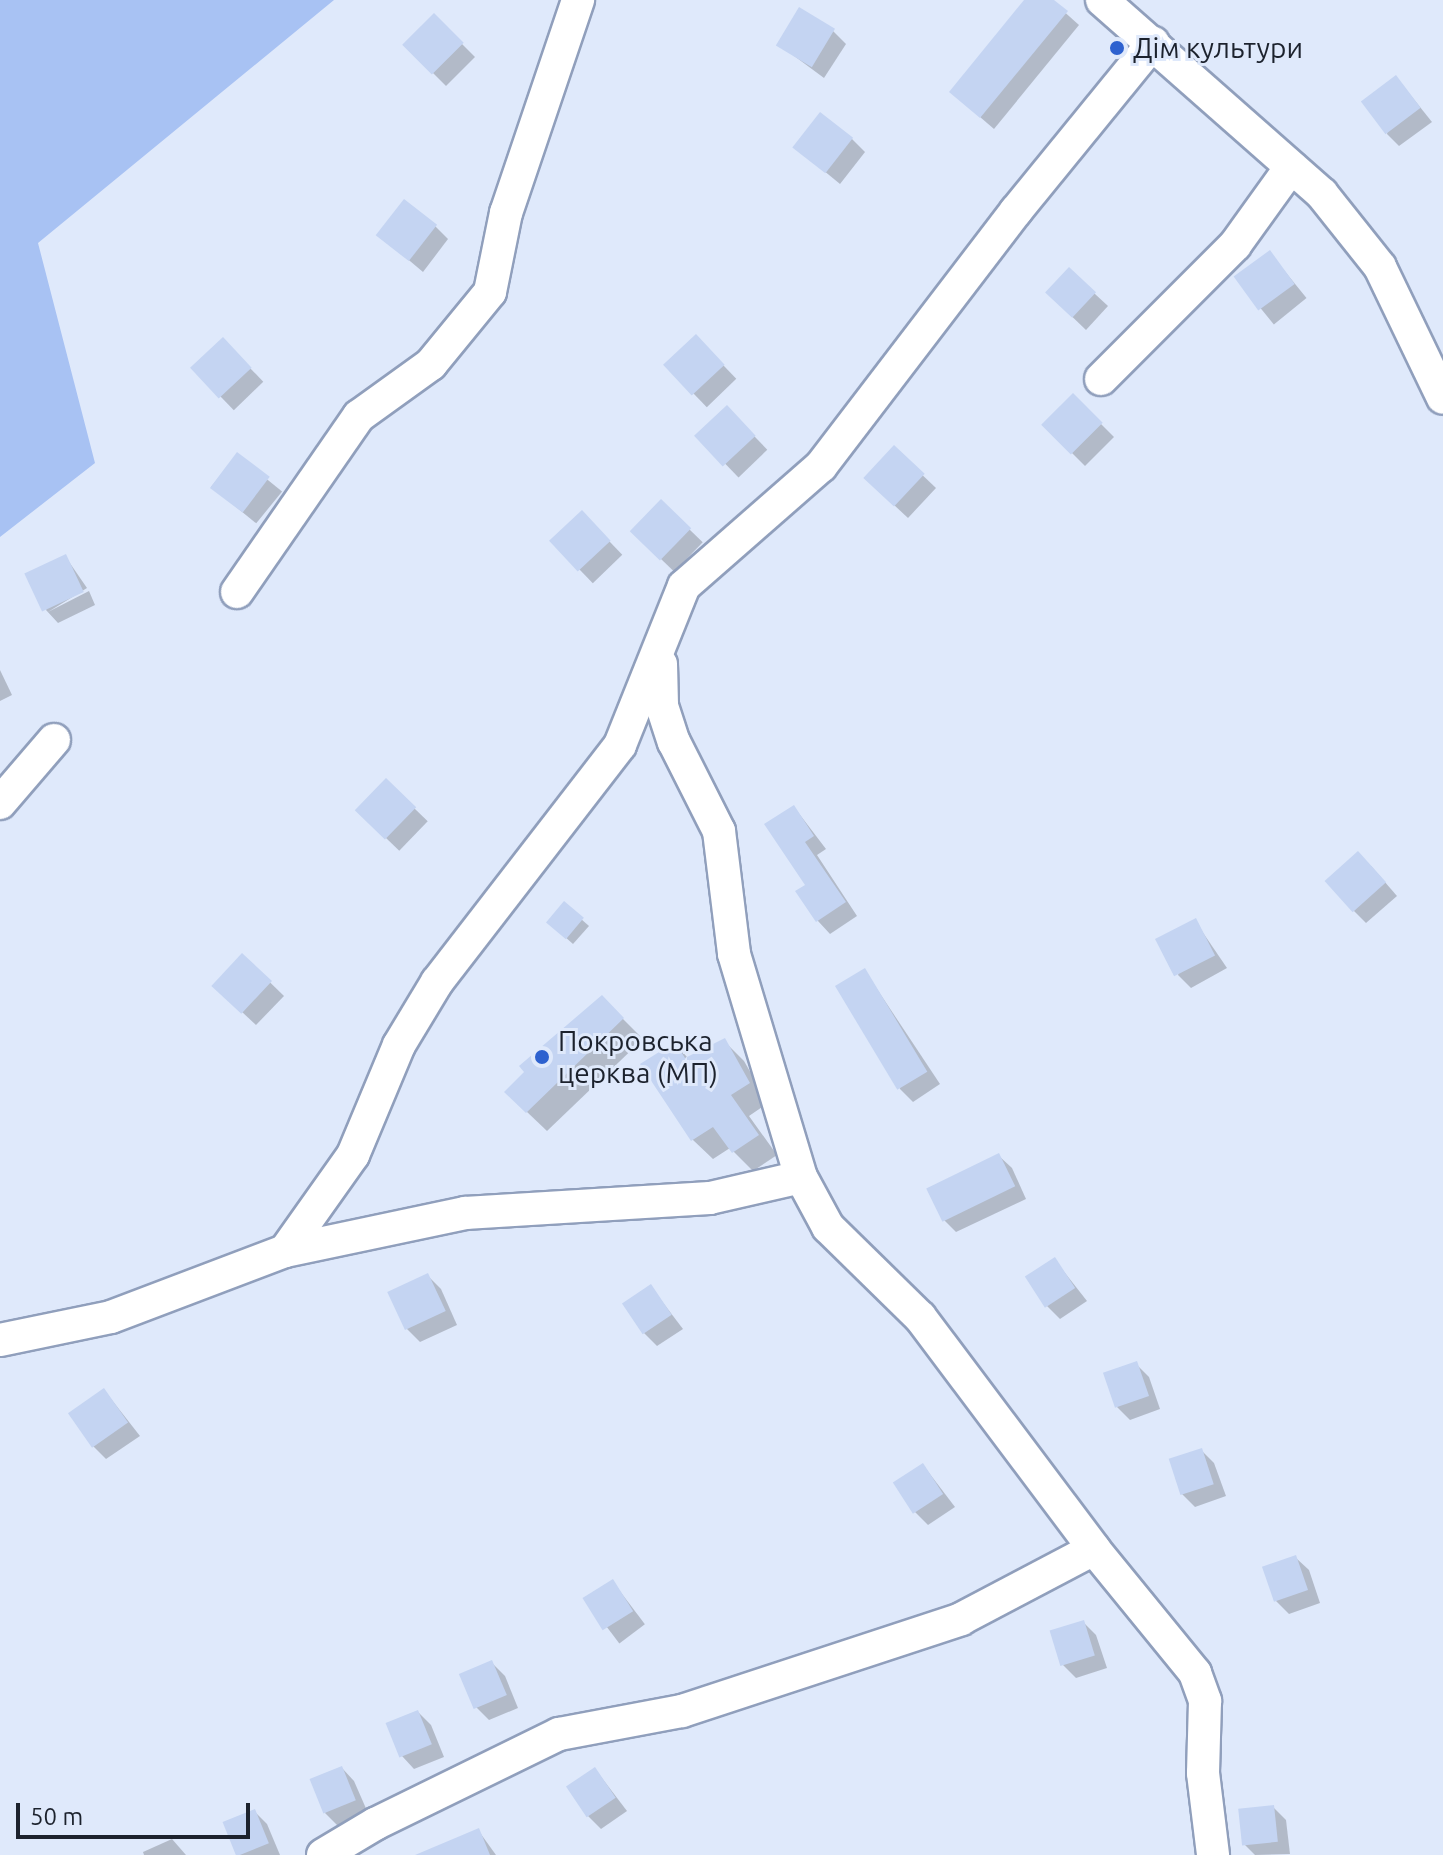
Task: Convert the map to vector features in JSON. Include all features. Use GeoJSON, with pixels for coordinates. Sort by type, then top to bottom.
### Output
{"type":"FeatureCollection","features":[{"type":"Feature","properties":{"kind":"street"},"geometry":{"type":"LineString","coordinates":[[237,592],[359,416],[431,364],[490,292],[519,170],[578,0]]}},
{"type":"Feature","properties":{"kind":"street"},"geometry":{"type":"LineString","coordinates":[[1102,0],[1322,194],[1380,267],[1443,398]]}},
{"type":"Feature","properties":{"kind":"street"},"geometry":{"type":"LineString","coordinates":[[285,1251],[353,1155],[399,1045],[437,982],[620,745],[684,586],[821,466],[1016,211],[1153,43]]}},
{"type":"Feature","properties":{"kind":"street"},"geometry":{"type":"LineString","coordinates":[[1101,379],[1235,245],[1291,167]]}},
{"type":"Feature","properties":{"kind":"street"},"geometry":{"type":"LineString","coordinates":[[660,652],[662,706],[674,742],[719,831],[734,954],[801,1177],[828,1227],[920,1317],[1094,1549],[1195,1673],[1205,1701],[1203,1773],[1213,1855]]}},
{"type":"Feature","properties":{"kind":"street"},"geometry":{"type":"LineString","coordinates":[[0,803],[54,740]]}},
{"type":"Feature","properties":{"kind":"street"},"geometry":{"type":"LineString","coordinates":[[0,1340],[111,1317],[285,1251],[465,1213],[710,1198],[801,1177]]}},
{"type":"Feature","properties":{"kind":"street"},"geometry":{"type":"LineString","coordinates":[[323,1855],[375,1824],[559,1734],[682,1711],[961,1619],[1094,1549]]}},
{"type":"Feature","properties":{"kind":"shaded area"},"geometry":{"type":"Polygon","coordinates":[[[0,0],[334,0],[38,243],[95,463],[0,537],[0,0]]]}},
{"type":"Feature","properties":{"kind":"building"},"geometry":{"type":"Polygon","coordinates":[[[1024,0],[1054,0],[1068,11],[980,118],[949,92],[1024,0]]]}},
{"type":"Feature","properties":{"kind":"building"},"geometry":{"type":"Polygon","coordinates":[[[799,7],[835,29],[812,67],[776,46],[799,7]]]}},
{"type":"Feature","properties":{"kind":"building"},"geometry":{"type":"Polygon","coordinates":[[[434,13],[464,43],[432,75],[402,45],[434,13]]]}},
{"type":"Feature","properties":{"kind":"building"},"geometry":{"type":"Polygon","coordinates":[[[1396,75],[1421,108],[1386,134],[1361,101],[1396,75]]]}},
{"type":"Feature","properties":{"kind":"building"},"geometry":{"type":"Polygon","coordinates":[[[820,112],[853,138],[825,173],[792,147],[820,112]]]}},
{"type":"Feature","properties":{"kind":"building"},"geometry":{"type":"Polygon","coordinates":[[[404,199],[437,225],[409,261],[376,235],[404,199]]]}},
{"type":"Feature","properties":{"kind":"building"},"geometry":{"type":"Polygon","coordinates":[[[1270,250],[1295,284],[1258,310],[1234,276],[1270,250]]]}},
{"type":"Feature","properties":{"kind":"building"},"geometry":{"type":"Polygon","coordinates":[[[1069,267],[1096,292],[1072,318],[1045,293],[1069,267]]]}},
{"type":"Feature","properties":{"kind":"building"},"geometry":{"type":"Polygon","coordinates":[[[696,334],[725,365],[692,395],[663,365],[696,334]]]}},
{"type":"Feature","properties":{"kind":"building"},"geometry":{"type":"Polygon","coordinates":[[[223,337],[252,368],[219,398],[190,368],[223,337]]]}},
{"type":"Feature","properties":{"kind":"building"},"geometry":{"type":"Polygon","coordinates":[[[1073,393],[1103,423],[1071,455],[1041,425],[1073,393]]]}},
{"type":"Feature","properties":{"kind":"building"},"geometry":{"type":"Polygon","coordinates":[[[727,405],[756,436],[723,466],[694,436],[727,405]]]}},
{"type":"Feature","properties":{"kind":"building"},"geometry":{"type":"Polygon","coordinates":[[[894,445],[925,474],[894,507],[863,478],[894,445]]]}},
{"type":"Feature","properties":{"kind":"building"},"geometry":{"type":"Polygon","coordinates":[[[237,452],[270,477],[243,513],[210,488],[237,452]]]}},
{"type":"Feature","properties":{"kind":"building"},"geometry":{"type":"Polygon","coordinates":[[[661,499],[691,528],[660,561],[630,531],[661,499]]]}},
{"type":"Feature","properties":{"kind":"building"},"geometry":{"type":"Polygon","coordinates":[[[582,510],[611,541],[578,571],[549,541],[582,510]]]}},
{"type":"Feature","properties":{"kind":"building"},"geometry":{"type":"Polygon","coordinates":[[[66,554],[84,592],[42,612],[24,573],[66,554]]]}},
{"type":"Feature","properties":{"kind":"building"},"geometry":{"type":"Polygon","coordinates":[[[386,778],[416,807],[385,840],[355,810],[386,778]]]}},
{"type":"Feature","properties":{"kind":"building"},"geometry":{"type":"Polygon","coordinates":[[[794,805],[814,836],[805,842],[846,902],[816,922],[795,891],[805,885],[764,824],[794,805]]]}},
{"type":"Feature","properties":{"kind":"building"},"geometry":{"type":"Polygon","coordinates":[[[1358,851],[1386,882],[1353,912],[1325,881],[1358,851]]]}},
{"type":"Feature","properties":{"kind":"building"},"geometry":{"type":"Polygon","coordinates":[[[564,901],[584,918],[566,939],[546,922],[564,901]]]}},
{"type":"Feature","properties":{"kind":"building"},"geometry":{"type":"Polygon","coordinates":[[[1196,918],[1215,955],[1174,976],[1155,939],[1196,918]]]}},
{"type":"Feature","properties":{"kind":"building"},"geometry":{"type":"Polygon","coordinates":[[[242,953],[272,981],[241,1014],[211,986],[242,953]]]}},
{"type":"Feature","properties":{"kind":"building"},"geometry":{"type":"Polygon","coordinates":[[[865,968],[927,1072],[897,1090],[835,986],[865,968]]]}},
{"type":"Feature","properties":{"kind":"building"},"geometry":{"type":"Polygon","coordinates":[[[602,995],[624,1018],[526,1113],[504,1092],[524,1072],[519,1066],[602,995]]]}},
{"type":"Feature","properties":{"kind":"building"},"geometry":{"type":"Polygon","coordinates":[[[725,1038],[750,1083],[731,1095],[759,1135],[732,1153],[713,1127],[691,1141],[640,1064],[675,1042],[685,1058],[725,1038]]]}},
{"type":"Feature","properties":{"kind":"building"},"geometry":{"type":"Polygon","coordinates":[[[999,1153],[1015,1186],[942,1222],[926,1189],[999,1153]]]}},
{"type":"Feature","properties":{"kind":"building"},"geometry":{"type":"Polygon","coordinates":[[[1055,1257],[1075,1288],[1045,1308],[1025,1277],[1055,1257]]]}},
{"type":"Feature","properties":{"kind":"building"},"geometry":{"type":"Polygon","coordinates":[[[428,1273],[446,1311],[405,1330],[387,1292],[428,1273]]]}},
{"type":"Feature","properties":{"kind":"building"},"geometry":{"type":"Polygon","coordinates":[[[651,1284],[672,1315],[643,1334],[622,1304],[651,1284]]]}},
{"type":"Feature","properties":{"kind":"building"},"geometry":{"type":"Polygon","coordinates":[[[1137,1361],[1149,1396],[1115,1408],[1103,1373],[1137,1361]]]}},
{"type":"Feature","properties":{"kind":"building"},"geometry":{"type":"Polygon","coordinates":[[[104,1388],[128,1422],[92,1448],[68,1413],[104,1388]]]}},
{"type":"Feature","properties":{"kind":"building"},"geometry":{"type":"Polygon","coordinates":[[[1202,1448],[1214,1484],[1180,1495],[1169,1459],[1202,1448]]]}},
{"type":"Feature","properties":{"kind":"building"},"geometry":{"type":"Polygon","coordinates":[[[923,1463],[943,1494],[913,1514],[893,1483],[923,1463]]]}},
{"type":"Feature","properties":{"kind":"building"},"geometry":{"type":"Polygon","coordinates":[[[1296,1555],[1308,1590],[1274,1602],[1262,1567],[1296,1555]]]}},
{"type":"Feature","properties":{"kind":"building"},"geometry":{"type":"Polygon","coordinates":[[[613,1579],[633,1611],[603,1630],[582,1598],[613,1579]]]}},
{"type":"Feature","properties":{"kind":"building"},"geometry":{"type":"Polygon","coordinates":[[[1084,1620],[1095,1655],[1060,1666],[1050,1631],[1084,1620]]]}},
{"type":"Feature","properties":{"kind":"building"},"geometry":{"type":"Polygon","coordinates":[[[492,1660],[507,1695],[474,1709],[459,1674],[492,1660]]]}},
{"type":"Feature","properties":{"kind":"building"},"geometry":{"type":"Polygon","coordinates":[[[418,1710],[432,1744],[399,1757],[386,1723],[418,1710]]]}},
{"type":"Feature","properties":{"kind":"building"},"geometry":{"type":"Polygon","coordinates":[[[342,1766],[356,1800],[323,1813],[310,1779],[342,1766]]]}},
{"type":"Feature","properties":{"kind":"building"},"geometry":{"type":"Polygon","coordinates":[[[595,1767],[616,1798],[587,1817],[566,1787],[595,1767]]]}},
{"type":"Feature","properties":{"kind":"building"},"geometry":{"type":"Polygon","coordinates":[[[1274,1805],[1278,1842],[1242,1846],[1238,1809],[1274,1805]]]}},
{"type":"Feature","properties":{"kind":"building"},"geometry":{"type":"Polygon","coordinates":[[[255,1809],[269,1843],[236,1855],[223,1822],[255,1809]]]}},
{"type":"Feature","properties":{"kind":"building"},"geometry":{"type":"Polygon","coordinates":[[[479,1828],[490,1855],[415,1855],[479,1828]]]}},
{"type":"Feature","properties":{"kind":"place","name":"Дім культури"},"geometry":{"type":"Point","coordinates":[1117,48]}},
{"type":"Feature","properties":{"kind":"place","name":"Покровська церква (МП)"},"geometry":{"type":"Point","coordinates":[542,1057]}}]}
